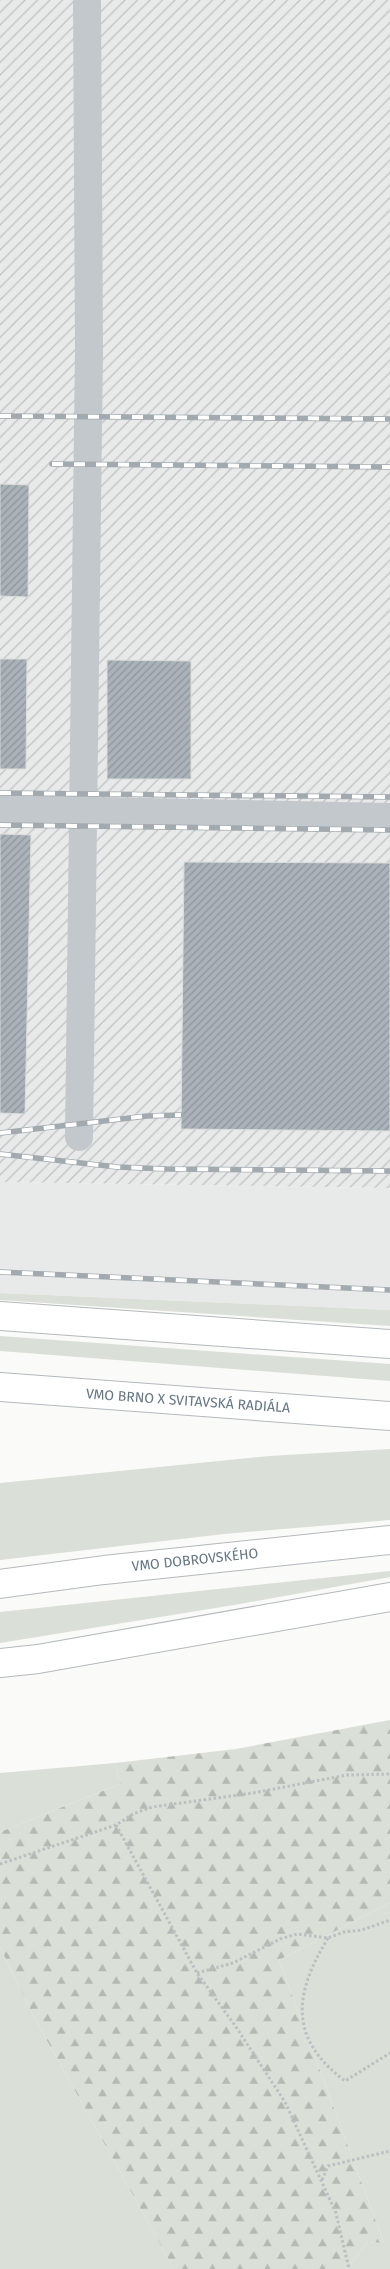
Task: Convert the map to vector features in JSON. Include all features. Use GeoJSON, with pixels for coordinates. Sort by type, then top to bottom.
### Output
{"type":"FeatureCollection","features":[{"type":"Feature","properties":{"kind":"highway"},"geometry":{"type":"LineString","coordinates":[[0,1316],[390,1344]]}},
{"type":"Feature","properties":{"kind":"highway","name":"VMO BRNO X SVITAVSKÁ RADIÁLA"},"geometry":{"type":"LineString","coordinates":[[0,1387],[383,1416]]}},
{"type":"Feature","properties":{"kind":"highway","name":"VMO DOBROVSKÉHO"},"geometry":{"type":"LineString","coordinates":[[0,1584],[104,1570],[390,1540]]}},
{"type":"Feature","properties":{"kind":"highway"},"geometry":{"type":"LineString","coordinates":[[0,1663],[38,1659],[390,1597]]}},
{"type":"Feature","properties":{"kind":"lane"},"geometry":{"type":"LineString","coordinates":[[80,1137],[89,351],[87,0]]}},
{"type":"Feature","properties":{"kind":"lane"},"geometry":{"type":"LineString","coordinates":[[0,809],[390,817]]}},
{"type":"Feature","properties":{"kind":"path"},"geometry":{"type":"LineString","coordinates":[[0,1864],[116,1825],[133,1814],[152,1807],[253,1793],[347,1775],[390,1774]]}},
{"type":"Feature","properties":{"kind":"path"},"geometry":{"type":"LineString","coordinates":[[116,1825],[197,1973],[236,2027],[285,2102],[336,2213],[349,2269]]}},
{"type":"Feature","properties":{"kind":"path"},"geometry":{"type":"LineString","coordinates":[[197,1973],[233,1963],[280,1939],[297,1934],[328,1938],[362,1930],[390,1920]]}},
{"type":"Feature","properties":{"kind":"path"},"geometry":{"type":"LineString","coordinates":[[328,1938],[307,1978],[302,2006],[307,2041],[330,2070],[345,2081],[390,2053]]}},
{"type":"Feature","properties":{"kind":"path"},"geometry":{"type":"LineString","coordinates":[[321,2181],[328,2166],[390,2151]]}},
{"type":"Feature","properties":{"kind":"shaded area"},"geometry":{"type":"Polygon","coordinates":[[[0,0],[390,0],[390,1188],[0,1182],[0,0]]]}},
{"type":"Feature","properties":{"kind":"shaded area"},"geometry":{"type":"Polygon","coordinates":[[[0,1182],[390,1188],[390,1310],[0,1293],[0,1182]]]}},
{"type":"Feature","properties":{"kind":"green space"},"geometry":{"type":"Polygon","coordinates":[[[0,1293],[390,1310],[390,1326],[0,1300],[0,1293]]]}},
{"type":"Feature","properties":{"kind":"green space"},"geometry":{"type":"Polygon","coordinates":[[[0,1336],[390,1364],[390,1381],[0,1351],[0,1336]]]}},
{"type":"Feature","properties":{"kind":"green space"},"geometry":{"type":"Polygon","coordinates":[[[390,1449],[390,1520],[224,1534],[0,1560],[0,1483],[269,1456],[390,1449]]]}},
{"type":"Feature","properties":{"kind":"green space"},"geometry":{"type":"Polygon","coordinates":[[[390,1571],[390,1577],[240,1604],[0,1643],[0,1612],[390,1571]]]}},
{"type":"Feature","properties":{"kind":"green space"},"geometry":{"type":"Polygon","coordinates":[[[390,1720],[390,1903],[279,1960],[384,2243],[368,2242],[346,2269],[174,2269],[34,2017],[0,1947],[0,1832],[120,1784],[115,1763],[236,1749],[390,1720]]]}},
{"type":"Feature","properties":{"kind":"green space"},"geometry":{"type":"Polygon","coordinates":[[[115,1763],[120,1784],[0,1832],[0,1773],[115,1763]]]}},
{"type":"Feature","properties":{"kind":"green space"},"geometry":{"type":"Polygon","coordinates":[[[390,1903],[390,2269],[346,2269],[368,2242],[384,2243],[279,1960],[390,1903]]]}},
{"type":"Feature","properties":{"kind":"green space"},"geometry":{"type":"Polygon","coordinates":[[[0,1947],[34,2017],[174,2269],[0,2269],[0,1947]]]}},
{"type":"Feature","properties":{"kind":"building"},"geometry":{"type":"Polygon","coordinates":[[[0,484],[29,485],[28,597],[0,596],[0,484]]]}},
{"type":"Feature","properties":{"kind":"building"},"geometry":{"type":"Polygon","coordinates":[[[0,659],[27,659],[26,769],[0,769],[0,659]]]}},
{"type":"Feature","properties":{"kind":"building"},"geometry":{"type":"Polygon","coordinates":[[[107,660],[191,661],[191,779],[107,779],[107,660]]]}},
{"type":"Feature","properties":{"kind":"building"},"geometry":{"type":"Polygon","coordinates":[[[0,834],[31,835],[25,1114],[0,1113],[0,834]]]}},
{"type":"Feature","properties":{"kind":"building"},"geometry":{"type":"Polygon","coordinates":[[[184,862],[390,863],[390,1131],[181,1129],[184,862]]]}},
{"type":"Feature","properties":{"kind":"railway"},"geometry":{"type":"LineString","coordinates":[[0,416],[390,419]]}},
{"type":"Feature","properties":{"kind":"railway"},"geometry":{"type":"LineString","coordinates":[[52,464],[390,467]]}},
{"type":"Feature","properties":{"kind":"railway"},"geometry":{"type":"LineString","coordinates":[[0,793],[390,797]]}},
{"type":"Feature","properties":{"kind":"railway"},"geometry":{"type":"LineString","coordinates":[[0,825],[390,830]]}},
{"type":"Feature","properties":{"kind":"railway"},"geometry":{"type":"LineString","coordinates":[[0,1133],[147,1116],[181,1115]]}},
{"type":"Feature","properties":{"kind":"railway"},"geometry":{"type":"LineString","coordinates":[[0,1154],[117,1167],[390,1171]]}},
{"type":"Feature","properties":{"kind":"railway"},"geometry":{"type":"LineString","coordinates":[[0,1272],[390,1290]]}}]}
